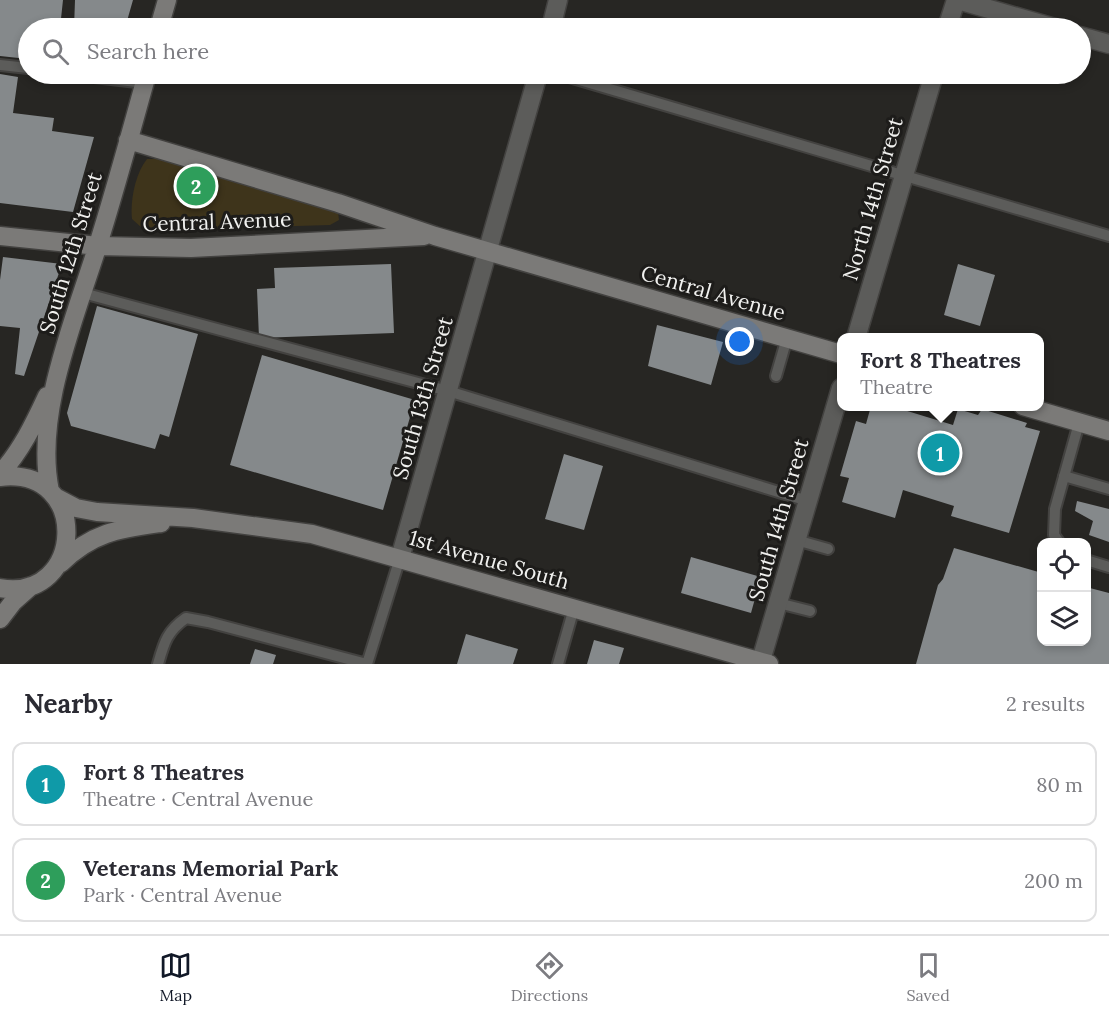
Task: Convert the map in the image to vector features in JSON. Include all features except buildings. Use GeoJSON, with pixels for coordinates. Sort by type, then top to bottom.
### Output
{"type":"FeatureCollection","features":[{"type":"Feature","properties":{"kind":"main road"},"geometry":{"type":"LineString","coordinates":[[162,18],[167,0]]}},
{"type":"Feature","properties":{"kind":"main road","name":"South 12th Street"},"geometry":{"type":"LineString","coordinates":[[0,475],[27,437],[56,378],[98,246],[144,84]]}},
{"type":"Feature","properties":{"kind":"main road","name":"Central Avenue"},"geometry":{"type":"LineString","coordinates":[[128,140],[338,203],[435,236],[837,353]]}},
{"type":"Feature","properties":{"kind":"main road","name":"Central Avenue"},"geometry":{"type":"LineString","coordinates":[[0,236],[98,246],[191,248],[435,236]]}},
{"type":"Feature","properties":{"kind":"main road","name":"South 12th Street"},"geometry":{"type":"LineString","coordinates":[[54,569],[67,544],[68,530],[65,515],[53,495],[46,471],[46,442],[56,378]]}},
{"type":"Feature","properties":{"kind":"main road"},"geometry":{"type":"LineString","coordinates":[[1039,411],[1109,431]]}},
{"type":"Feature","properties":{"kind":"main road","name":"1st Avenue South"},"geometry":{"type":"LineString","coordinates":[[0,475],[25,477],[39,483],[53,495],[76,508],[97,512],[193,518],[312,534],[763,663]]}},
{"type":"Feature","properties":{"kind":"main road","name":"1st Avenue South"},"geometry":{"type":"LineString","coordinates":[[31,586],[44,579],[77,548],[99,535],[133,527],[193,518]]}},
{"type":"Feature","properties":{"kind":"main road"},"geometry":{"type":"LineString","coordinates":[[0,588],[17,589],[31,586]]}},
{"type":"Feature","properties":{"kind":"main road"},"geometry":{"type":"LineString","coordinates":[[0,619],[13,602],[31,586]]}},
{"type":"Feature","properties":{"kind":"street"},"geometry":{"type":"LineString","coordinates":[[553,18],[558,0]]}},
{"type":"Feature","properties":{"kind":"street"},"geometry":{"type":"LineString","coordinates":[[951,18],[957,0],[1020,18]]}},
{"type":"Feature","properties":{"kind":"street"},"geometry":{"type":"LineString","coordinates":[[1091,39],[1109,44]]}},
{"type":"Feature","properties":{"kind":"street","name":"South 13th Street"},"geometry":{"type":"LineString","coordinates":[[400,558],[535,84]]}},
{"type":"Feature","properties":{"kind":"street","name":"North 14th Street"},"geometry":{"type":"LineString","coordinates":[[857,333],[931,84]]}},
{"type":"Feature","properties":{"kind":"street","name":"South 14th Street"},"geometry":{"type":"LineString","coordinates":[[763,663],[778,603],[837,402]]}},
{"type":"Feature","properties":{"kind":"lane"},"geometry":{"type":"LineString","coordinates":[[0,65],[18,68]]}},
{"type":"Feature","properties":{"kind":"lane"},"geometry":{"type":"LineString","coordinates":[[593,84],[1109,236]]}},
{"type":"Feature","properties":{"kind":"lane"},"geometry":{"type":"LineString","coordinates":[[83,293],[448,391],[808,501]]}},
{"type":"Feature","properties":{"kind":"lane"},"geometry":{"type":"LineString","coordinates":[[776,376],[787,338]]}},
{"type":"Feature","properties":{"kind":"lane"},"geometry":{"type":"LineString","coordinates":[[1055,538],[1053,535],[1055,509],[1079,423]]}},
{"type":"Feature","properties":{"kind":"lane"},"geometry":{"type":"LineString","coordinates":[[1064,476],[1109,489]]}},
{"type":"Feature","properties":{"kind":"lane"},"geometry":{"type":"LineString","coordinates":[[796,540],[828,549]]}},
{"type":"Feature","properties":{"kind":"lane"},"geometry":{"type":"LineString","coordinates":[[158,664],[173,627],[186,618],[367,664],[400,558]]}},
{"type":"Feature","properties":{"kind":"lane"},"geometry":{"type":"LineString","coordinates":[[1091,562],[1109,567]]}},
{"type":"Feature","properties":{"kind":"lane"},"geometry":{"type":"LineString","coordinates":[[778,603],[810,611]]}},
{"type":"Feature","properties":{"kind":"lane"},"geometry":{"type":"LineString","coordinates":[[558,664],[574,608]]}},
{"type":"Feature","properties":{"kind":"shaded area"},"geometry":{"type":"Polygon","coordinates":[[[147,159],[161,159],[326,207],[338,212],[339,220],[330,225],[157,230],[142,228],[132,219],[132,204],[136,180],[147,159]]]}},
{"type":"Feature","properties":{"kind":"place","name":"Veterans Memorial Park"},"geometry":{"type":"Point","coordinates":[196,186]}},
{"type":"Feature","properties":{"kind":"place","name":"Fort 8 Theatres"},"geometry":{"type":"Point","coordinates":[940,453]}}]}
